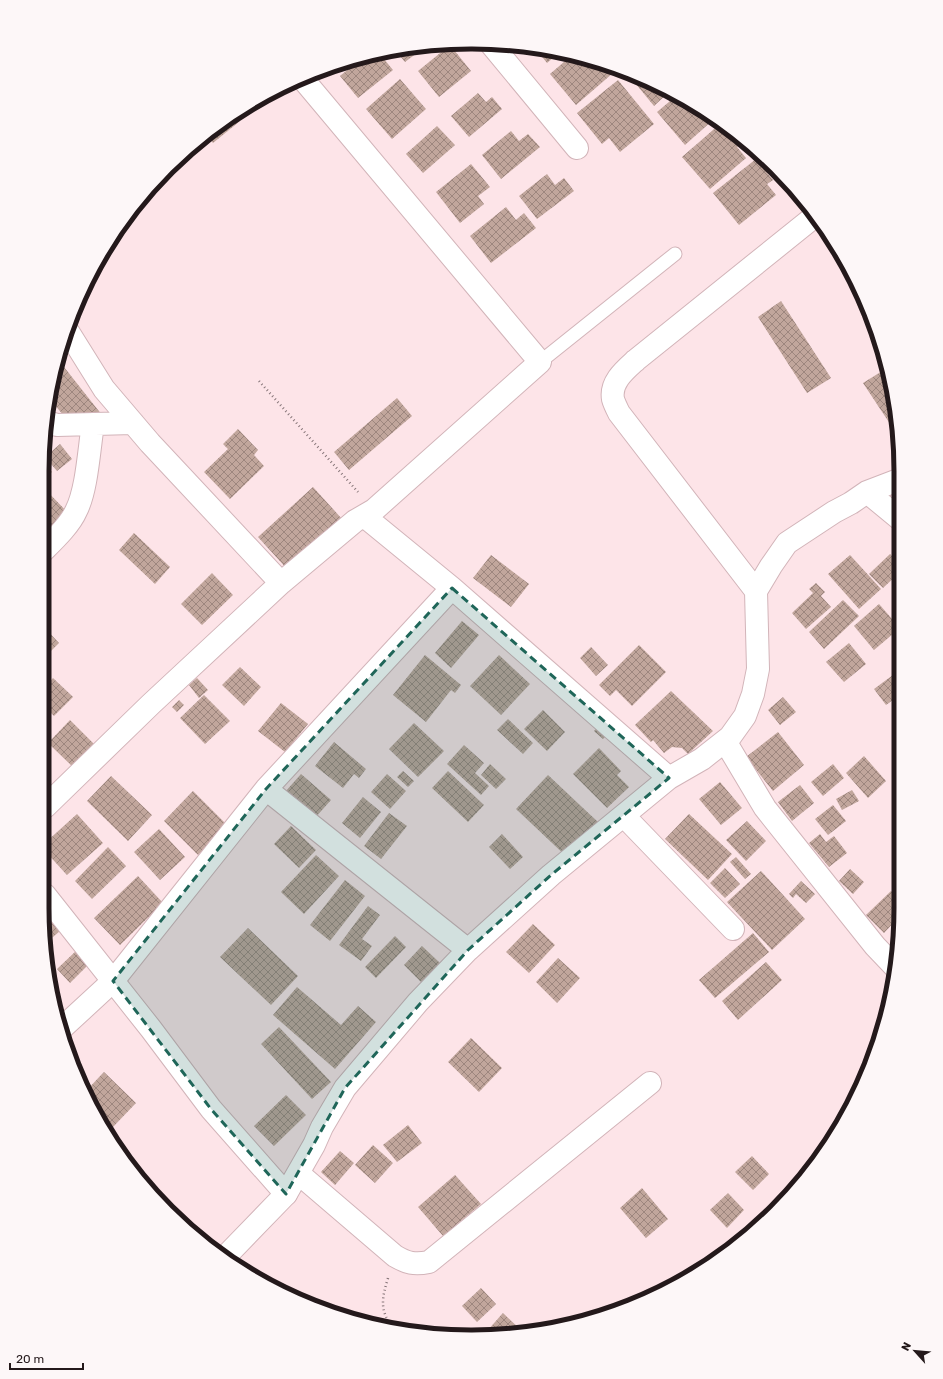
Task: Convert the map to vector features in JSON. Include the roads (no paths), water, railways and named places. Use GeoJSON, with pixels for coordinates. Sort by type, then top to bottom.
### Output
{"type":"FeatureCollection","features":[{"type":"Feature","properties":{"kind":"street"},"geometry":{"type":"LineString","coordinates":[[496,50],[577,148]]}},
{"type":"Feature","properties":{"kind":"street"},"geometry":{"type":"LineString","coordinates":[[49,802],[150,704],[281,583],[355,521],[369,513],[540,362],[306,83]]}},
{"type":"Feature","properties":{"kind":"street"},"geometry":{"type":"LineString","coordinates":[[756,591],[619,413],[613,398],[613,387],[620,374],[636,360],[810,219]]}},
{"type":"Feature","properties":{"kind":"street"},"geometry":{"type":"LineString","coordinates":[[71,336],[104,389],[133,423],[281,583]]}},
{"type":"Feature","properties":{"kind":"street"},"geometry":{"type":"LineString","coordinates":[[52,424],[57,425],[133,423]]}},
{"type":"Feature","properties":{"kind":"street"},"geometry":{"type":"LineString","coordinates":[[49,546],[55,540],[76,512],[83,494],[93,424]]}},
{"type":"Feature","properties":{"kind":"street"},"geometry":{"type":"LineString","coordinates":[[229,1253],[286,1194],[345,1088],[418,1002],[468,950],[551,875],[669,778],[702,759],[730,737],[745,716],[753,694],[758,669],[756,591],[770,566],[787,543],[867,492],[894,482]]}},
{"type":"Feature","properties":{"kind":"street"},"geometry":{"type":"LineString","coordinates":[[867,492],[894,514]]}},
{"type":"Feature","properties":{"kind":"street"},"geometry":{"type":"LineString","coordinates":[[369,513],[452,588],[669,778]]}},
{"type":"Feature","properties":{"kind":"street"},"geometry":{"type":"LineString","coordinates":[[65,1025],[113,981],[266,789],[452,588]]}},
{"type":"Feature","properties":{"kind":"street"},"geometry":{"type":"LineString","coordinates":[[725,741],[765,808],[875,946],[890,962]]}},
{"type":"Feature","properties":{"kind":"street"},"geometry":{"type":"LineString","coordinates":[[266,789],[468,950]]}},
{"type":"Feature","properties":{"kind":"street"},"geometry":{"type":"LineString","coordinates":[[624,816],[733,929]]}},
{"type":"Feature","properties":{"kind":"street"},"geometry":{"type":"LineString","coordinates":[[49,900],[212,1109],[286,1194]]}},
{"type":"Feature","properties":{"kind":"street"},"geometry":{"type":"LineString","coordinates":[[298,1173],[395,1256],[406,1262],[418,1264],[428,1262],[650,1083]]}},
{"type":"Feature","properties":{"kind":"lane"},"geometry":{"type":"LineString","coordinates":[[540,362],[676,254]]}}]}
